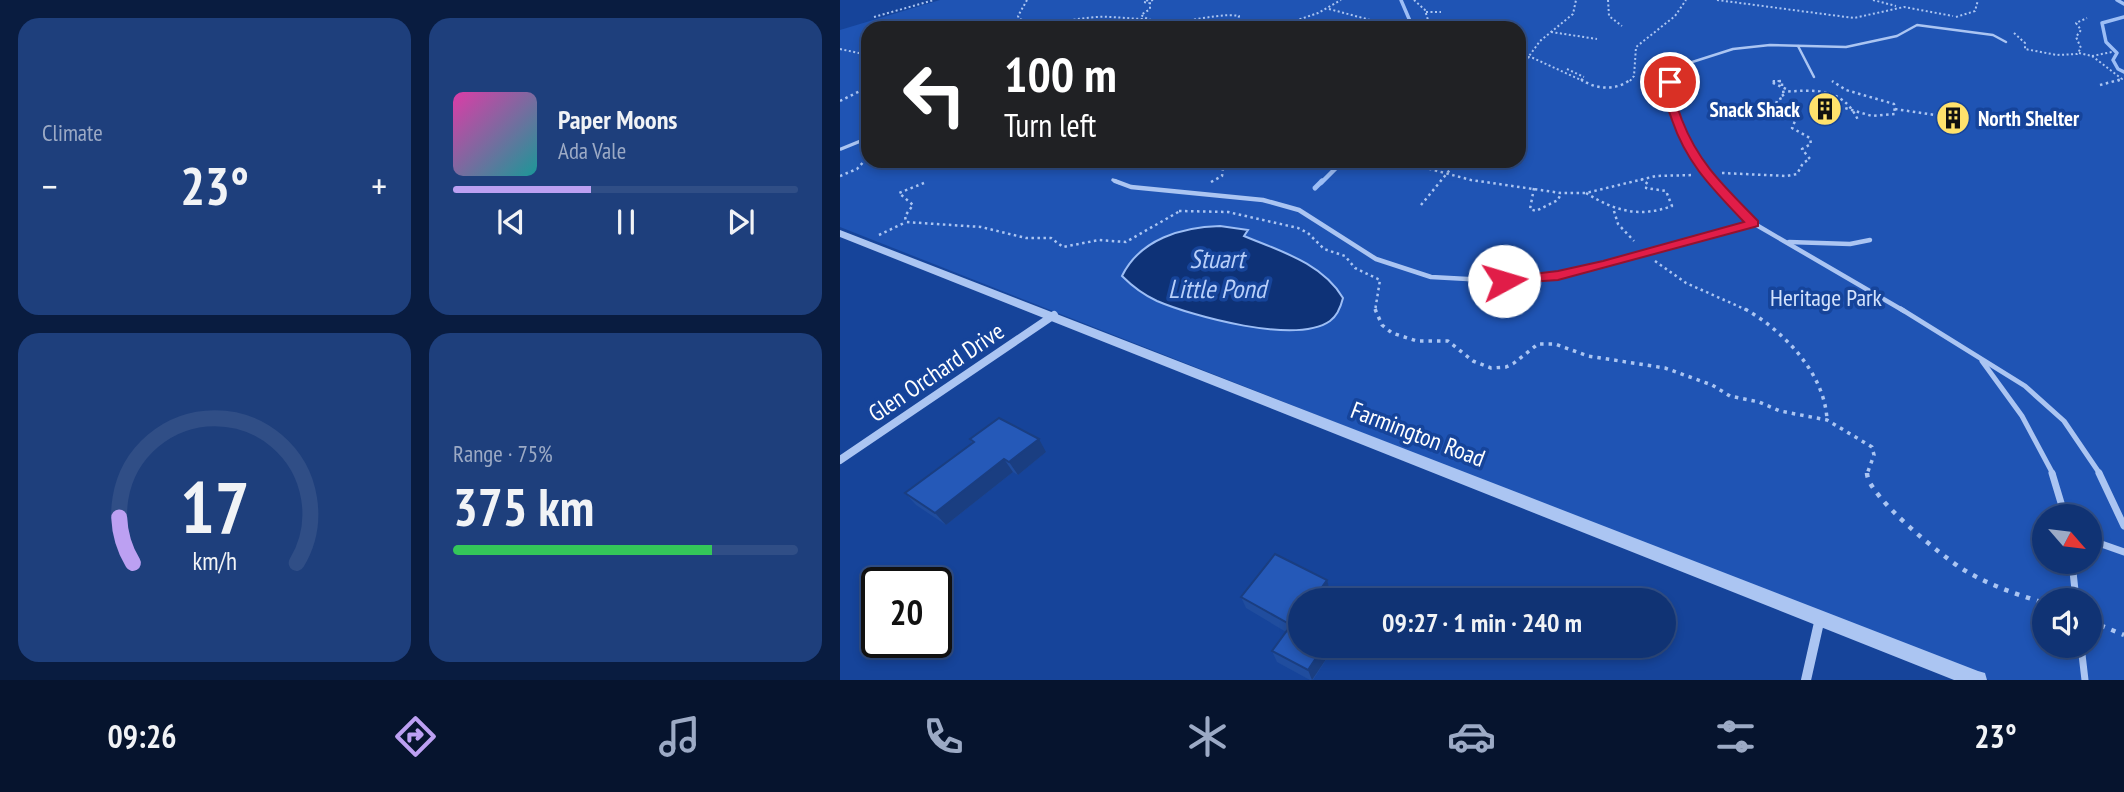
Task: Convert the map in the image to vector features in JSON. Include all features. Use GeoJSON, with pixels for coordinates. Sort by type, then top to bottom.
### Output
{"type":"FeatureCollection","features":[{"type":"Feature","properties":{"kind":"street","name":"Farmington Road"},"geometry":{"type":"LineString","coordinates":[[840,233],[1978,680]]}},
{"type":"Feature","properties":{"kind":"street","name":"Glen Orchard Drive"},"geometry":{"type":"LineString","coordinates":[[840,460],[1054,315]]}},
{"type":"Feature","properties":{"kind":"street"},"geometry":{"type":"LineString","coordinates":[[1806,680],[1820,617]]}},
{"type":"Feature","properties":{"kind":"lane"},"geometry":{"type":"LineString","coordinates":[[2006,42],[1993,35],[1917,25],[1897,36],[1846,47],[1733,48],[1701,57],[1676,73],[1670,82],[1668,95],[1687,146],[1706,175],[1753,223],[2025,386],[2064,421],[2103,478],[2124,526]]}},
{"type":"Feature","properties":{"kind":"lane"},"geometry":{"type":"LineString","coordinates":[[1798,46],[1814,77]]}},
{"type":"Feature","properties":{"kind":"lane"},"geometry":{"type":"LineString","coordinates":[[841,149],[861,141]]}},
{"type":"Feature","properties":{"kind":"lane"},"geometry":{"type":"LineString","coordinates":[[1113,180],[1131,187],[1263,200],[1299,210],[1376,259],[1431,277],[1504,281],[1558,275],[1753,223]]}},
{"type":"Feature","properties":{"kind":"lane"},"geometry":{"type":"LineString","coordinates":[[1786,242],[1850,244],[1870,240]]}},
{"type":"Feature","properties":{"kind":"lane"},"geometry":{"type":"LineString","coordinates":[[1980,358],[2043,447],[2059,487],[2063,504]]}},
{"type":"Feature","properties":{"kind":"lane"},"geometry":{"type":"LineString","coordinates":[[2102,544],[2124,552]]}},
{"type":"Feature","properties":{"kind":"lane"},"geometry":{"type":"LineString","coordinates":[[2082,658],[2085,680]]}},
{"type":"Feature","properties":{"kind":"path"},"geometry":{"type":"LineString","coordinates":[[874,17],[934,0]]}},
{"type":"Feature","properties":{"kind":"path"},"geometry":{"type":"LineString","coordinates":[[1027,0],[1018,16],[1019,19],[1028,21]]}},
{"type":"Feature","properties":{"kind":"path"},"geometry":{"type":"LineString","coordinates":[[1146,19],[1141,15],[1150,9],[1148,2],[1153,0]]}},
{"type":"Feature","properties":{"kind":"path"},"geometry":{"type":"LineString","coordinates":[[1293,21],[1341,0]]}},
{"type":"Feature","properties":{"kind":"path"},"geometry":{"type":"LineString","coordinates":[[1413,0],[1426,12],[1429,21]]}},
{"type":"Feature","properties":{"kind":"path"},"geometry":{"type":"LineString","coordinates":[[1527,56],[1573,14],[1576,0]]}},
{"type":"Feature","properties":{"kind":"path"},"geometry":{"type":"LineString","coordinates":[[1608,0],[1609,16],[1622,26]]}},
{"type":"Feature","properties":{"kind":"path"},"geometry":{"type":"LineString","coordinates":[[1567,69],[1579,72],[1588,85],[1616,88],[1630,82],[1636,71],[1636,47],[1675,16],[1686,0]]}},
{"type":"Feature","properties":{"kind":"path"},"geometry":{"type":"LineString","coordinates":[[1873,0],[1901,8]]}},
{"type":"Feature","properties":{"kind":"path"},"geometry":{"type":"LineString","coordinates":[[1931,26],[1975,11],[1978,0]]}},
{"type":"Feature","properties":{"kind":"path"},"geometry":{"type":"LineString","coordinates":[[1327,8],[1374,21]]}},
{"type":"Feature","properties":{"kind":"path"},"geometry":{"type":"LineString","coordinates":[[1426,12],[1441,12]]}},
{"type":"Feature","properties":{"kind":"path"},"geometry":{"type":"LineString","coordinates":[[1188,21],[1227,14],[1239,16],[1238,21]]}},
{"type":"Feature","properties":{"kind":"path"},"geometry":{"type":"LineString","coordinates":[[1074,21],[1105,17],[1170,21]]}},
{"type":"Feature","properties":{"kind":"path"},"geometry":{"type":"LineString","coordinates":[[1552,32],[1597,39]]}},
{"type":"Feature","properties":{"kind":"path"},"geometry":{"type":"LineString","coordinates":[[840,49],[861,54]]}},
{"type":"Feature","properties":{"kind":"path"},"geometry":{"type":"LineString","coordinates":[[2079,53],[2092,56],[2112,52]]}},
{"type":"Feature","properties":{"kind":"path"},"geometry":{"type":"LineString","coordinates":[[1527,56],[1541,60],[1550,68],[1584,78]]}},
{"type":"Feature","properties":{"kind":"path"},"geometry":{"type":"LineString","coordinates":[[2092,56],[2122,79],[2101,85]]}},
{"type":"Feature","properties":{"kind":"path"},"geometry":{"type":"LineString","coordinates":[[1828,103],[1887,118],[1893,117],[1895,109],[1894,104],[1886,100],[1848,93],[1832,80]]}},
{"type":"Feature","properties":{"kind":"path"},"geometry":{"type":"LineString","coordinates":[[1782,86],[1802,92],[1821,90],[1851,104],[1857,120]]}},
{"type":"Feature","properties":{"kind":"path"},"geometry":{"type":"LineString","coordinates":[[1605,93],[1606,88]]}},
{"type":"Feature","properties":{"kind":"path"},"geometry":{"type":"LineString","coordinates":[[1425,168],[1445,174],[1561,193],[1586,193],[1641,179],[1739,173],[1770,178],[1790,176],[1801,171],[1803,163],[1810,159],[1802,149],[1812,141],[1792,128],[1796,121],[1776,106],[1777,100],[1784,97],[1781,92],[1786,89]]}},
{"type":"Feature","properties":{"kind":"path"},"geometry":{"type":"LineString","coordinates":[[840,101],[861,90]]}},
{"type":"Feature","properties":{"kind":"path"},"geometry":{"type":"LineString","coordinates":[[1895,109],[1935,115]]}},
{"type":"Feature","properties":{"kind":"path"},"geometry":{"type":"LineString","coordinates":[[840,176],[861,165]]}},
{"type":"Feature","properties":{"kind":"path"},"geometry":{"type":"LineString","coordinates":[[864,242],[906,222],[981,227],[1026,238],[1051,238],[1063,247],[1071,248],[1099,240],[1126,242],[1179,211],[1205,186],[1222,176],[1223,168]]}},
{"type":"Feature","properties":{"kind":"path"},"geometry":{"type":"LineString","coordinates":[[1421,205],[1451,168]]}},
{"type":"Feature","properties":{"kind":"path"},"geometry":{"type":"LineString","coordinates":[[846,174],[852,176]]}},
{"type":"Feature","properties":{"kind":"path"},"geometry":{"type":"LineString","coordinates":[[1586,193],[1614,211],[1643,215],[1671,207],[1666,191],[1658,187],[1646,188],[1648,184],[1641,179]]}},
{"type":"Feature","properties":{"kind":"path"},"geometry":{"type":"LineString","coordinates":[[906,222],[905,216],[913,205],[900,193],[923,183]]}},
{"type":"Feature","properties":{"kind":"path"},"geometry":{"type":"LineString","coordinates":[[1534,188],[1530,209],[1536,211],[1558,200],[1561,193]]}},
{"type":"Feature","properties":{"kind":"path"},"geometry":{"type":"LineString","coordinates":[[1179,211],[1228,212],[1298,228],[1308,233],[1324,249],[1345,256],[1355,268],[1380,280],[1375,311],[1386,329],[1417,341],[1452,343],[1473,361],[1491,368],[1506,367],[1538,344],[1548,343],[1588,356],[1665,368],[1712,385],[1730,396],[1759,402],[1780,411],[1827,420],[1872,447],[1874,459],[1867,472],[1870,486],[1922,538],[1981,580],[2032,599]]}},
{"type":"Feature","properties":{"kind":"path"},"geometry":{"type":"LineString","coordinates":[[1614,211],[1618,224],[1668,272],[1685,283],[1748,311],[1786,339],[1795,348],[1821,392],[1827,420]]}},
{"type":"Feature","properties":{"kind":"path"},"geometry":{"type":"LineString","coordinates":[[2102,626],[2124,635]]}},
{"type":"Feature","properties":{"kind":"green space","name":"Heritage Park"},"geometry":{"type":"Polygon","coordinates":[[[940,0],[2124,0],[2124,680],[1989,680],[840,227],[840,30],[861,24],[861,168],[1526,168],[1526,21],[870,21],[940,0]]]}},
{"type":"Feature","properties":{"kind":"water","name":"Stuart Little Pond"},"geometry":{"type":"Polygon","coordinates":[[[1220,226],[1248,230],[1244,236],[1286,253],[1324,276],[1343,298],[1335,316],[1314,328],[1294,330],[1244,326],[1194,314],[1157,301],[1122,276],[1130,263],[1151,244],[1191,229],[1220,226]]]}},
{"type":"Feature","properties":{"kind":"building"},"geometry":{"type":"Polygon","coordinates":[[[999,418],[1039,439],[1009,462],[1004,459],[935,513],[905,493],[974,442],[970,439],[999,418]]]}},
{"type":"Feature","properties":{"kind":"building"},"geometry":{"type":"Polygon","coordinates":[[[1275,554],[1327,580],[1322,587],[1324,588],[1288,588],[1288,623],[1241,597],[1275,554]]]}},
{"type":"Feature","properties":{"kind":"building"},"geometry":{"type":"Polygon","coordinates":[[[1288,629],[1288,658],[1316,658],[1308,670],[1272,651],[1288,629]]]}},
{"type":"Feature","properties":{"kind":"waterway"},"geometry":{"type":"LineString","coordinates":[[1401,0],[1410,21]]}},
{"type":"Feature","properties":{"kind":"waterway"},"geometry":{"type":"LineString","coordinates":[[2117,0],[2124,4]]}},
{"type":"Feature","properties":{"kind":"waterway"},"geometry":{"type":"LineString","coordinates":[[2124,17],[2102,23],[2106,42],[2117,53],[2113,60],[2118,69],[2124,72]]}},
{"type":"Feature","properties":{"kind":"waterway"},"geometry":{"type":"LineString","coordinates":[[1321,183],[1336,168]]}},
{"type":"Feature","properties":{"kind":"waterway"},"geometry":{"type":"LineString","coordinates":[[1315,188],[1322,181]]}},
{"type":"Feature","properties":{"kind":"place","name":"Snack Shack"},"geometry":{"type":"Point","coordinates":[1825,109]}},
{"type":"Feature","properties":{"kind":"place","name":"North Shelter"},"geometry":{"type":"Point","coordinates":[1953,118]}},
{"type":"Feature","properties":{"kind":"route"},"geometry":{"type":"LineString","coordinates":[[1504,281],[1558,275],[1753,223],[1706,175],[1687,146],[1668,95],[1670,82]]}}]}
